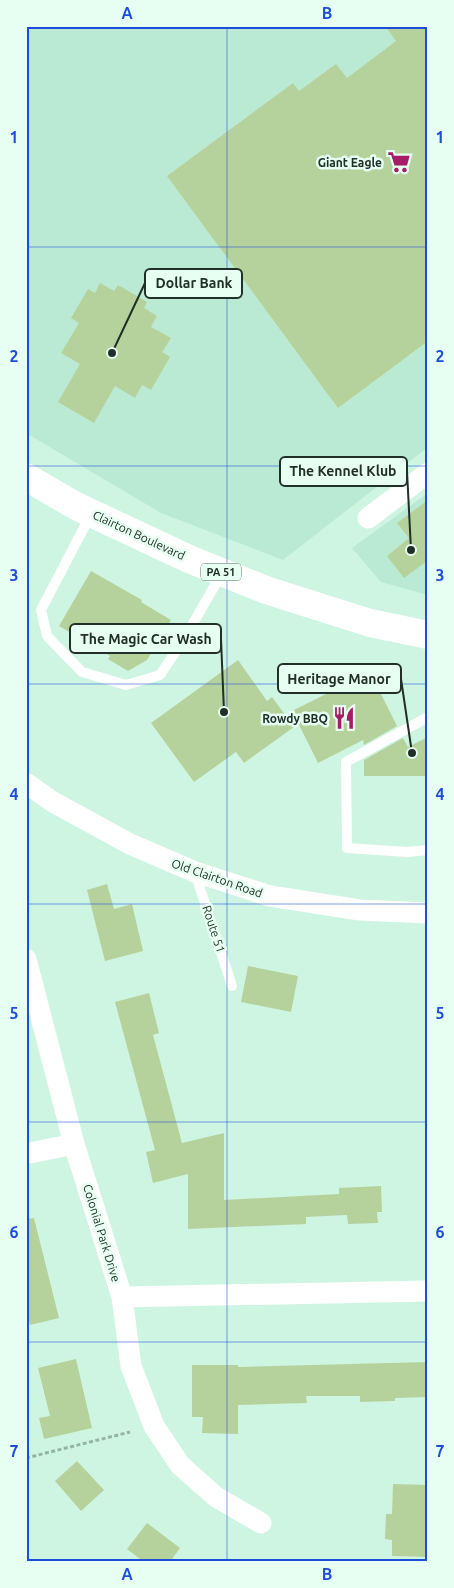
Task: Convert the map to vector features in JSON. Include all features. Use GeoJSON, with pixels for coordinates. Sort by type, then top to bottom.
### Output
{"type":"FeatureCollection","features":[{"type":"Feature","properties":{"kind":"highway","name":"Clairton Boulevard"},"geometry":{"type":"LineString","coordinates":[[26,477],[92,514],[189,559],[266,590],[360,620],[428,635]]}},
{"type":"Feature","properties":{"kind":"street"},"geometry":{"type":"LineString","coordinates":[[368,518],[428,473]]}},
{"type":"Feature","properties":{"kind":"street","name":"Old Clairton Road"},"geometry":{"type":"LineString","coordinates":[[26,783],[53,802],[130,844],[195,872],[270,896],[360,910],[428,914]]}},
{"type":"Feature","properties":{"kind":"street","name":"Colonial Park Drive"},"geometry":{"type":"LineString","coordinates":[[26,959],[74,1144],[122,1298],[428,1291]]}},
{"type":"Feature","properties":{"kind":"street"},"geometry":{"type":"LineString","coordinates":[[26,1152],[30,1153],[74,1144]]}},
{"type":"Feature","properties":{"kind":"street"},"geometry":{"type":"LineString","coordinates":[[122,1298],[131,1366],[154,1426],[180,1465],[216,1497],[261,1523]]}},
{"type":"Feature","properties":{"kind":"lane"},"geometry":{"type":"LineString","coordinates":[[92,514],[41,610],[47,636],[82,672],[126,685],[160,675],[184,639],[222,572]]}},
{"type":"Feature","properties":{"kind":"lane"},"geometry":{"type":"LineString","coordinates":[[428,717],[346,762],[348,848],[408,852],[428,850]]}},
{"type":"Feature","properties":{"kind":"lane","name":"Route 51"},"geometry":{"type":"LineString","coordinates":[[195,872],[232,986]]}},
{"type":"Feature","properties":{"kind":"path"},"geometry":{"type":"LineString","coordinates":[[26,1458],[154,1426]]}},
{"type":"Feature","properties":{"kind":"shaded area"},"geometry":{"type":"Polygon","coordinates":[[[26,26],[428,26],[428,447],[283,560],[161,513],[26,433],[26,26]]]}},
{"type":"Feature","properties":{"kind":"shaded area"},"geometry":{"type":"Polygon","coordinates":[[[428,493],[428,595],[381,582],[352,548],[428,493]]]}},
{"type":"Feature","properties":{"kind":"building"},"geometry":{"type":"Polygon","coordinates":[[[385,26],[428,26],[428,341],[338,408],[167,176],[293,83],[299,91],[336,64],[347,78],[396,41],[385,26]]]}},
{"type":"Feature","properties":{"kind":"building"},"geometry":{"type":"Polygon","coordinates":[[[100,283],[114,291],[118,285],[147,302],[144,308],[157,316],[151,327],[171,338],[162,352],[170,357],[151,390],[142,385],[135,398],[115,386],[94,423],[58,402],[80,364],[61,353],[79,323],[71,318],[88,289],[95,293],[100,283]]]}},
{"type":"Feature","properties":{"kind":"building"},"geometry":{"type":"Polygon","coordinates":[[[428,500],[428,562],[404,578],[387,556],[409,538],[397,523],[428,500]]]}},
{"type":"Feature","properties":{"kind":"building"},"geometry":{"type":"Polygon","coordinates":[[[91,571],[142,600],[141,602],[171,620],[147,660],[128,671],[108,659],[110,656],[59,626],[91,571]]]}},
{"type":"Feature","properties":{"kind":"building"},"geometry":{"type":"Polygon","coordinates":[[[238,660],[267,701],[272,697],[294,727],[244,763],[236,752],[194,782],[151,723],[238,660]]]}},
{"type":"Feature","properties":{"kind":"building","name":"Rowdy BBQ"},"geometry":{"type":"Polygon","coordinates":[[[370,672],[397,726],[364,745],[363,740],[318,763],[292,711],[370,672]]]}},
{"type":"Feature","properties":{"kind":"building"},"geometry":{"type":"Polygon","coordinates":[[[428,737],[428,776],[364,776],[364,760],[403,738],[408,747],[428,737]]]}},
{"type":"Feature","properties":{"kind":"building"},"geometry":{"type":"Polygon","coordinates":[[[107,884],[114,909],[132,904],[143,951],[105,961],[87,890],[107,884]]]}},
{"type":"Feature","properties":{"kind":"building"},"geometry":{"type":"Polygon","coordinates":[[[248,966],[298,976],[291,1012],[241,1002],[248,966]]]}},
{"type":"Feature","properties":{"kind":"building"},"geometry":{"type":"Polygon","coordinates":[[[149,993],[159,1033],[153,1035],[182,1143],[224,1133],[224,1200],[339,1194],[339,1188],[381,1186],[382,1212],[377,1212],[378,1223],[348,1224],[347,1215],[306,1217],[306,1224],[188,1229],[188,1174],[153,1183],[146,1152],[155,1150],[115,1002],[149,993]]]}},
{"type":"Feature","properties":{"kind":"building"},"geometry":{"type":"Polygon","coordinates":[[[34,1218],[59,1318],[30,1325],[26,1310],[26,1219],[34,1218]]]}},
{"type":"Feature","properties":{"kind":"building"},"geometry":{"type":"Polygon","coordinates":[[[76,1359],[92,1428],[44,1439],[39,1418],[50,1416],[38,1368],[76,1359]]]}},
{"type":"Feature","properties":{"kind":"building"},"geometry":{"type":"Polygon","coordinates":[[[428,1362],[428,1397],[395,1398],[395,1401],[360,1402],[360,1396],[306,1396],[307,1403],[238,1405],[238,1434],[202,1433],[203,1417],[192,1417],[192,1365],[238,1365],[238,1367],[428,1362]]]}},
{"type":"Feature","properties":{"kind":"building"},"geometry":{"type":"Polygon","coordinates":[[[77,1461],[104,1490],[81,1511],[55,1481],[77,1461]]]}},
{"type":"Feature","properties":{"kind":"building"},"geometry":{"type":"Polygon","coordinates":[[[393,1484],[428,1485],[428,1557],[392,1556],[392,1540],[385,1539],[386,1514],[392,1514],[393,1484]]]}},
{"type":"Feature","properties":{"kind":"building"},"geometry":{"type":"Polygon","coordinates":[[[147,1523],[180,1548],[170,1562],[144,1562],[127,1549],[147,1523]]]}},
{"type":"Feature","properties":{"kind":"place","name":"Giant Eagle"},"geometry":{"type":"Point","coordinates":[399,162]}},
{"type":"Feature","properties":{"kind":"place","name":"Dollar Bank"},"geometry":{"type":"Point","coordinates":[112,353]}},
{"type":"Feature","properties":{"kind":"place","name":"The Kennel Klub"},"geometry":{"type":"Point","coordinates":[411,550]}},
{"type":"Feature","properties":{"kind":"place","name":"The Magic Car Wash"},"geometry":{"type":"Point","coordinates":[224,712]}},
{"type":"Feature","properties":{"kind":"place","name":"Rowdy BBQ"},"geometry":{"type":"Point","coordinates":[344,718]}},
{"type":"Feature","properties":{"kind":"place","name":"Heritage Manor"},"geometry":{"type":"Point","coordinates":[412,753]}}]}
